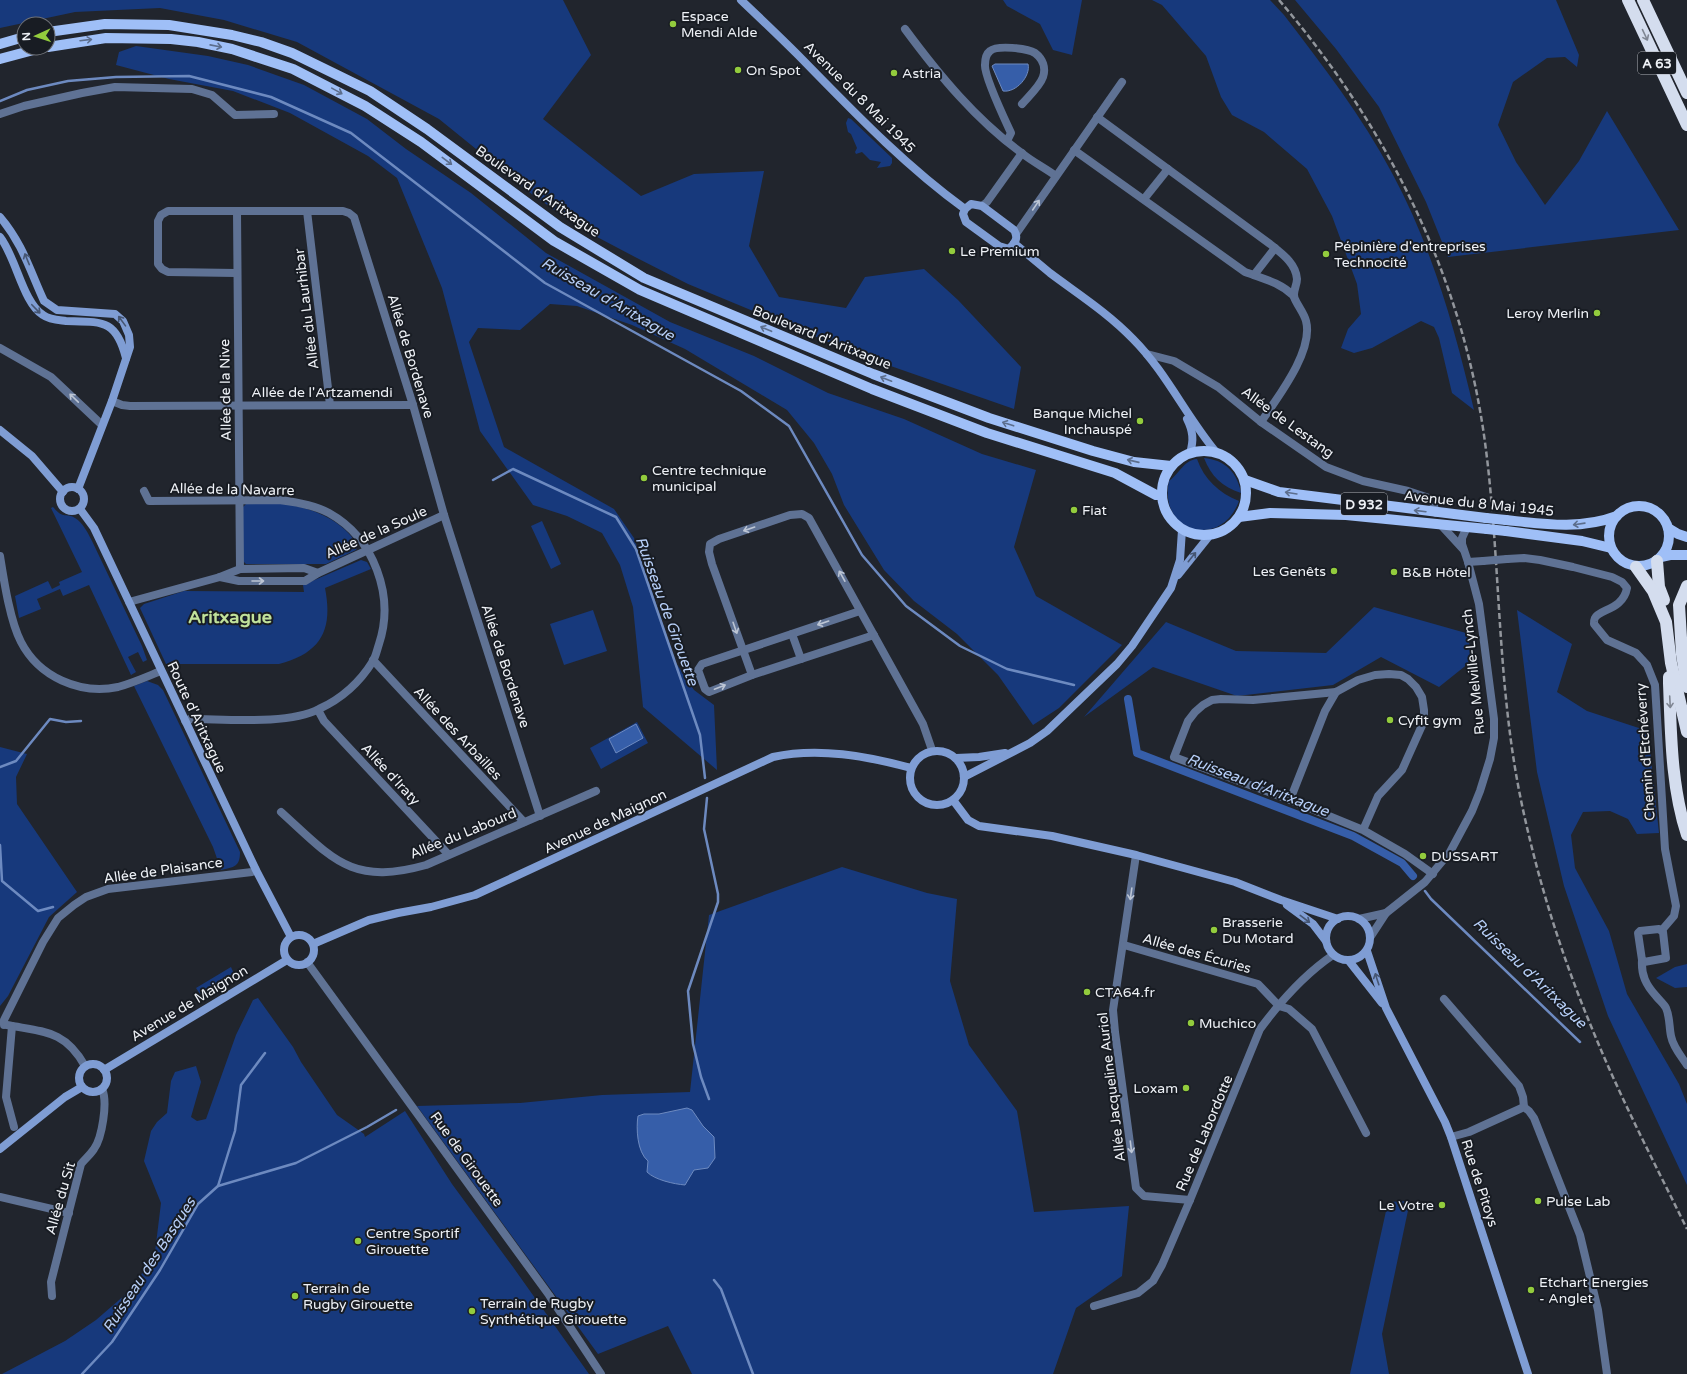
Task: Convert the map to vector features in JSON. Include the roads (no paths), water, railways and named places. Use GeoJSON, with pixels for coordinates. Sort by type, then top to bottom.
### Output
{"type":"FeatureCollection","features":[{"type":"Feature","properties":{"kind":"highway","name":"A 63"},"geometry":{"type":"LineString","coordinates":[[1628,0],[1687,125]]}},
{"type":"Feature","properties":{"kind":"highway","name":"A 63"},"geometry":{"type":"LineString","coordinates":[[1643,0],[1687,93]]}},
{"type":"Feature","properties":{"kind":"highway"},"geometry":{"type":"LineString","coordinates":[[1659,559],[1659,588],[1682,654]]}},
{"type":"Feature","properties":{"kind":"highway"},"geometry":{"type":"LineString","coordinates":[[1636,567],[1645,578],[1659,603],[1666,622],[1671,663],[1687,732]]}},
{"type":"Feature","properties":{"kind":"highway"},"geometry":{"type":"LineString","coordinates":[[1687,586],[1679,605],[1682,654],[1687,687]]}},
{"type":"Feature","properties":{"kind":"highway"},"geometry":{"type":"LineString","coordinates":[[1671,663],[1669,683],[1673,768],[1680,812],[1687,835]]}},
{"type":"Feature","properties":{"kind":"main road","name":"Boulevard d'Aritxague"},"geometry":{"type":"LineString","coordinates":[[56,31],[105,24],[169,25],[232,35],[292,53],[370,91],[427,129],[560,227],[644,278],[874,374],[989,418],[1093,451],[1134,462],[1171,466]]}},
{"type":"Feature","properties":{"kind":"main road","name":"Boulevard d'Aritxague"},"geometry":{"type":"LineString","coordinates":[[56,45],[106,38],[171,39],[198,42],[232,49],[293,69],[365,106],[421,142],[554,240],[640,290],[872,389],[987,434],[1115,473],[1156,494],[1162,495]]}},
{"type":"Feature","properties":{"kind":"main road"},"geometry":{"type":"LineString","coordinates":[[0,44],[16,39]]}},
{"type":"Feature","properties":{"kind":"main road"},"geometry":{"type":"LineString","coordinates":[[0,59],[16,55]]}},
{"type":"Feature","properties":{"kind":"main road"},"geometry":{"type":"LineString","coordinates":[[1208,451],[1216,452],[1233,462],[1238,467],[1245,480],[1245,506],[1239,517],[1226,530],[1210,535],[1200,536],[1182,530],[1172,521],[1167,513],[1162,495],[1164,480],[1171,466],[1190,453],[1208,451]]}},
{"type":"Feature","properties":{"kind":"main road","name":"Avenue du 8 Mai 1945"},"geometry":{"type":"LineString","coordinates":[[1245,480],[1279,492],[1486,518],[1564,526],[1605,520],[1617,516]]}},
{"type":"Feature","properties":{"kind":"main road"},"geometry":{"type":"LineString","coordinates":[[1659,559],[1668,544],[1668,528],[1666,522],[1657,512],[1642,506],[1632,507],[1623,511],[1612,521],[1608,535],[1611,548],[1621,561],[1636,567],[1643,567],[1670,555],[1687,555]]}},
{"type":"Feature","properties":{"kind":"main road","name":"Avenue du 8 Mai 1945"},"geometry":{"type":"LineString","coordinates":[[1239,517],[1260,513],[1346,515],[1506,531],[1582,541],[1611,548]]}},
{"type":"Feature","properties":{"kind":"main road"},"geometry":{"type":"LineString","coordinates":[[1668,528],[1687,537]]}},
{"type":"Feature","properties":{"kind":"street","name":"Avenue du 8 Mai 1945"},"geometry":{"type":"LineString","coordinates":[[741,0],[798,55],[843,102],[907,163],[965,209]]}},
{"type":"Feature","properties":{"kind":"street"},"geometry":{"type":"LineString","coordinates":[[905,29],[939,74],[961,98],[1007,141],[1056,176]]}},
{"type":"Feature","properties":{"kind":"street"},"geometry":{"type":"LineString","coordinates":[[1007,141],[1011,133],[985,72],[986,56],[991,50],[999,47],[1034,52],[1042,60],[1044,70],[1043,79],[1022,104]]}},
{"type":"Feature","properties":{"kind":"street"},"geometry":{"type":"LineString","coordinates":[[1016,234],[982,206],[971,204],[965,209],[963,214],[966,222],[999,246],[1008,249],[1016,240],[1016,234],[1122,82]]}},
{"type":"Feature","properties":{"kind":"street"},"geometry":{"type":"LineString","coordinates":[[0,114],[38,103],[115,87],[192,89],[212,95],[235,115],[274,114]]}},
{"type":"Feature","properties":{"kind":"street"},"geometry":{"type":"LineString","coordinates":[[1097,117],[1288,259],[1294,266],[1297,279],[1294,296]]}},
{"type":"Feature","properties":{"kind":"street"},"geometry":{"type":"LineString","coordinates":[[1074,150],[1245,272],[1275,282],[1294,296],[1307,323],[1306,346],[1300,361],[1261,422]]}},
{"type":"Feature","properties":{"kind":"street"},"geometry":{"type":"LineString","coordinates":[[982,206],[987,202],[1022,153]]}},
{"type":"Feature","properties":{"kind":"street"},"geometry":{"type":"LineString","coordinates":[[1144,199],[1168,169]]}},
{"type":"Feature","properties":{"kind":"street","name":"Allée de Bordenave"},"geometry":{"type":"LineString","coordinates":[[236,273],[168,272],[162,269],[158,264],[158,221],[161,215],[168,211],[343,211],[354,217],[413,405],[444,515],[540,816]]}},
{"type":"Feature","properties":{"kind":"street","name":"Allée du Laurhibar"},"geometry":{"type":"LineString","coordinates":[[306,211],[330,405]]}},
{"type":"Feature","properties":{"kind":"street","name":"Allée de la Nive"},"geometry":{"type":"LineString","coordinates":[[237,212],[236,273],[240,569]]}},
{"type":"Feature","properties":{"kind":"street"},"geometry":{"type":"LineString","coordinates":[[0,218],[11,231],[23,250],[44,301],[57,310],[109,312],[119,316],[129,335],[130,347],[112,401],[78,489]]}},
{"type":"Feature","properties":{"kind":"street"},"geometry":{"type":"LineString","coordinates":[[0,237],[13,260],[32,304],[37,311],[49,318],[57,320],[92,322],[108,326],[118,334],[123,343],[126,358]]}},
{"type":"Feature","properties":{"kind":"street"},"geometry":{"type":"LineString","coordinates":[[1014,243],[1121,327],[1147,354],[1203,437],[1216,452]]}},
{"type":"Feature","properties":{"kind":"street"},"geometry":{"type":"LineString","coordinates":[[1254,275],[1275,248]]}},
{"type":"Feature","properties":{"kind":"street"},"geometry":{"type":"LineString","coordinates":[[0,348],[51,377],[102,425]]}},
{"type":"Feature","properties":{"kind":"street","name":"Allée de Lestang"},"geometry":{"type":"LineString","coordinates":[[1147,354],[1174,361],[1201,376],[1218,387],[1261,422],[1326,467],[1364,481],[1408,491],[1432,499],[1436,512]]}},
{"type":"Feature","properties":{"kind":"street"},"geometry":{"type":"LineString","coordinates":[[1169,385],[1190,427],[1193,438],[1190,453]]}},
{"type":"Feature","properties":{"kind":"street","name":"Allée de l'Artzamendi"},"geometry":{"type":"LineString","coordinates":[[112,401],[130,406],[413,405]]}},
{"type":"Feature","properties":{"kind":"street"},"geometry":{"type":"LineString","coordinates":[[0,430],[32,456],[63,492]]}},
{"type":"Feature","properties":{"kind":"street"},"geometry":{"type":"LineString","coordinates":[[68,488],[78,489],[83,494],[83,506],[71,512],[64,508],[60,498],[63,492],[68,488]]}},
{"type":"Feature","properties":{"kind":"street","name":"Allée de la Navarre"},"geometry":{"type":"LineString","coordinates":[[144,491],[149,501],[279,500],[298,502],[328,513],[354,533],[367,551],[378,572],[384,591],[385,605],[383,628],[373,660],[344,695],[318,710],[298,716],[279,718],[190,719],[185,721]]}},
{"type":"Feature","properties":{"kind":"street","name":"Route d'Aritxague"},"geometry":{"type":"LineString","coordinates":[[80,508],[94,528],[256,870],[291,937]]}},
{"type":"Feature","properties":{"kind":"street"},"geometry":{"type":"LineString","coordinates":[[752,675],[709,552],[710,544],[719,539],[790,515],[802,514],[809,518],[874,635],[923,724],[932,750]]}},
{"type":"Feature","properties":{"kind":"street","name":"Allée de la Soule"},"geometry":{"type":"LineString","coordinates":[[220,577],[239,581],[305,581],[318,573],[444,515]]}},
{"type":"Feature","properties":{"kind":"street","name":"Rue Melville-Lynch"},"geometry":{"type":"LineString","coordinates":[[1440,524],[1463,550]]}},
{"type":"Feature","properties":{"kind":"street","name":"Rue Melville-Lynch"},"geometry":{"type":"LineString","coordinates":[[1386,913],[1414,892],[1432,874],[1450,852],[1480,791],[1490,759],[1494,738],[1494,718],[1479,604],[1468,562],[1463,550],[1462,538],[1467,527]]}},
{"type":"Feature","properties":{"kind":"street"},"geometry":{"type":"LineString","coordinates":[[1175,578],[1180,560],[1182,530]]}},
{"type":"Feature","properties":{"kind":"street"},"geometry":{"type":"LineString","coordinates":[[964,777],[1030,743],[1047,731],[1117,664],[1132,646],[1151,618],[1175,578],[1210,535]]}},
{"type":"Feature","properties":{"kind":"street"},"geometry":{"type":"LineString","coordinates":[[0,556],[6,589],[20,641],[29,655],[45,671],[58,680],[74,686],[92,689],[119,686],[161,671]]}},
{"type":"Feature","properties":{"kind":"street","name":"Chemin d'Etchéverry"},"geometry":{"type":"LineString","coordinates":[[1468,562],[1524,558],[1540,560],[1573,567],[1612,578],[1622,582],[1627,588],[1620,601],[1611,609],[1598,614],[1594,618],[1594,624],[1607,640],[1636,653],[1647,665],[1655,685],[1666,849],[1676,906],[1674,916],[1662,930]]}},
{"type":"Feature","properties":{"kind":"street","name":"Allée de la Soule"},"geometry":{"type":"LineString","coordinates":[[129,602],[220,577],[240,569],[304,568],[318,573]]}},
{"type":"Feature","properties":{"kind":"street"},"geometry":{"type":"LineString","coordinates":[[860,611],[702,664],[698,670],[705,689],[709,692],[752,675],[874,635]]}},
{"type":"Feature","properties":{"kind":"street"},"geometry":{"type":"LineString","coordinates":[[792,634],[801,659]]}},
{"type":"Feature","properties":{"kind":"street","name":"Allée des Arbailles"},"geometry":{"type":"LineString","coordinates":[[373,660],[524,822]]}},
{"type":"Feature","properties":{"kind":"street"},"geometry":{"type":"LineString","coordinates":[[1363,830],[1378,796],[1402,770],[1424,721],[1422,697],[1416,687],[1408,679],[1401,675],[1375,675],[1358,680],[1336,692],[1254,700],[1212,700],[1203,705],[1188,721],[1174,757],[1290,800],[1363,830],[1405,854],[1432,874]]}},
{"type":"Feature","properties":{"kind":"street"},"geometry":{"type":"LineString","coordinates":[[1290,800],[1324,711],[1336,692]]}},
{"type":"Feature","properties":{"kind":"street","name":"Allée d'Iraty"},"geometry":{"type":"LineString","coordinates":[[318,710],[324,721],[448,854]]}},
{"type":"Feature","properties":{"kind":"street"},"geometry":{"type":"LineString","coordinates":[[932,750],[945,752],[956,758],[960,764],[964,777],[961,790],[953,800],[945,804],[936,805],[920,799],[913,791],[909,776],[911,768],[919,756],[932,750]]}},
{"type":"Feature","properties":{"kind":"street"},"geometry":{"type":"LineString","coordinates":[[956,758],[979,757],[1013,751]]}},
{"type":"Feature","properties":{"kind":"street","name":"Avenue de Maignon"},"geometry":{"type":"LineString","coordinates":[[312,944],[369,920],[431,907],[475,895],[773,757],[801,753],[851,756],[872,758],[911,768]]}},
{"type":"Feature","properties":{"kind":"street","name":"Allée du Labourd"},"geometry":{"type":"LineString","coordinates":[[281,812],[327,854],[342,864],[358,869],[382,873],[398,872],[426,865],[448,854],[596,791]]}},
{"type":"Feature","properties":{"kind":"street"},"geometry":{"type":"LineString","coordinates":[[953,800],[968,820],[979,826],[1052,836],[1136,855],[1235,882],[1281,900],[1338,919]]}},
{"type":"Feature","properties":{"kind":"street","name":"Allée Jacqueline Auriol"},"geometry":{"type":"LineString","coordinates":[[1136,855],[1124,945],[1113,1010],[1136,1188],[1144,1196],[1190,1200]]}},
{"type":"Feature","properties":{"kind":"street","name":"Allée de Plaisance"},"geometry":{"type":"LineString","coordinates":[[14,1127],[6,1097],[4,1020],[43,942],[58,918],[86,897],[108,889],[252,872],[256,870]]}},
{"type":"Feature","properties":{"kind":"street"},"geometry":{"type":"LineString","coordinates":[[1281,900],[1313,924],[1326,940]]}},
{"type":"Feature","properties":{"kind":"street"},"geometry":{"type":"LineString","coordinates":[[1359,919],[1386,913]]}},
{"type":"Feature","properties":{"kind":"street"},"geometry":{"type":"LineString","coordinates":[[1371,936],[1365,923],[1359,919],[1348,916],[1338,919],[1329,928],[1326,940],[1328,949],[1340,960],[1356,960],[1367,951],[1371,936],[1386,913]]}},
{"type":"Feature","properties":{"kind":"street"},"geometry":{"type":"LineString","coordinates":[[1642,960],[1644,962],[1666,958],[1662,930],[1640,931],[1638,933],[1640,957],[1642,960],[1641,971],[1650,990],[1666,1007],[1674,1045],[1687,1066]]}},
{"type":"Feature","properties":{"kind":"street"},"geometry":{"type":"LineString","coordinates":[[296,935],[306,936],[312,944],[314,948],[312,956],[307,962],[299,965],[287,960],[284,949],[285,944],[291,937],[296,935]]}},
{"type":"Feature","properties":{"kind":"street","name":"Allée des Écuries"},"geometry":{"type":"LineString","coordinates":[[1124,945],[1258,984],[1279,1006],[1289,1009],[1312,1029],[1366,1133]]}},
{"type":"Feature","properties":{"kind":"street"},"geometry":{"type":"LineString","coordinates":[[1367,951],[1386,1008]]}},
{"type":"Feature","properties":{"kind":"street","name":"Rue de Labordotte"},"geometry":{"type":"LineString","coordinates":[[1094,1306],[1138,1293],[1153,1281],[1162,1265],[1190,1200],[1260,1029],[1279,1006],[1314,970],[1333,955]]}},
{"type":"Feature","properties":{"kind":"street","name":"Avenue de Maignon"},"geometry":{"type":"LineString","coordinates":[[104,1070],[287,960]]}},
{"type":"Feature","properties":{"kind":"street"},"geometry":{"type":"LineString","coordinates":[[1349,961],[1386,1008]]}},
{"type":"Feature","properties":{"kind":"street","name":"Rue de Girouette"},"geometry":{"type":"LineString","coordinates":[[307,962],[549,1295],[600,1374]]}},
{"type":"Feature","properties":{"kind":"street"},"geometry":{"type":"LineString","coordinates":[[1444,999],[1519,1086],[1523,1097],[1524,1107],[1534,1118],[1580,1235],[1598,1310],[1607,1374]]}},
{"type":"Feature","properties":{"kind":"street","name":"Rue de Pitoys"},"geometry":{"type":"LineString","coordinates":[[1386,1008],[1445,1122],[1451,1137],[1465,1174],[1528,1374]]}},
{"type":"Feature","properties":{"kind":"street"},"geometry":{"type":"LineString","coordinates":[[5,1025],[49,1033],[57,1036],[70,1045],[85,1066]]}},
{"type":"Feature","properties":{"kind":"street"},"geometry":{"type":"LineString","coordinates":[[96,1064],[104,1070],[106,1081],[102,1089],[96,1092],[89,1092],[82,1087],[79,1082],[79,1076],[81,1070],[85,1066],[96,1064]]}},
{"type":"Feature","properties":{"kind":"street"},"geometry":{"type":"LineString","coordinates":[[0,1149],[65,1097],[82,1087]]}},
{"type":"Feature","properties":{"kind":"street","name":"Allée du Sit"},"geometry":{"type":"LineString","coordinates":[[52,1296],[51,1282],[81,1164],[94,1148],[98,1138],[105,1109],[105,1100],[102,1089]]}},
{"type":"Feature","properties":{"kind":"street"},"geometry":{"type":"LineString","coordinates":[[1451,1137],[1469,1132],[1524,1107]]}},
{"type":"Feature","properties":{"kind":"street"},"geometry":{"type":"LineString","coordinates":[[0,1197],[69,1213]]}},
{"type":"Feature","properties":{"kind":"waterway","name":"Ruisseau d'Aritxague"},"geometry":{"type":"LineString","coordinates":[[0,101],[27,90],[68,81],[116,77],[189,76],[271,97],[351,133],[545,283],[741,391],[789,426],[862,555],[906,606],[960,646],[1007,669],[1074,685]]}},
{"type":"Feature","properties":{"kind":"waterway","name":"Ruisseau de Girouette"},"geometry":{"type":"LineString","coordinates":[[493,480],[513,469],[616,517],[636,549],[700,735],[705,778]]}},
{"type":"Feature","properties":{"kind":"waterway","name":"Ruisseau d'Aritxague"},"geometry":{"type":"LineString","coordinates":[[1128,699],[1137,753],[1353,836],[1402,863],[1413,876]]}},
{"type":"Feature","properties":{"kind":"waterway"},"geometry":{"type":"LineString","coordinates":[[0,767],[16,761],[50,719],[66,722],[81,721]]}},
{"type":"Feature","properties":{"kind":"waterway","name":"Ruisseau de Girouette"},"geometry":{"type":"LineString","coordinates":[[707,798],[704,829],[718,894],[718,902],[688,991],[693,1044],[701,1077],[709,1099]]}},
{"type":"Feature","properties":{"kind":"waterway"},"geometry":{"type":"LineString","coordinates":[[0,845],[2,881],[38,911],[53,907]]}},
{"type":"Feature","properties":{"kind":"waterway","name":"Ruisseau d'Aritxague"},"geometry":{"type":"LineString","coordinates":[[1425,891],[1431,899],[1580,1042]]}},
{"type":"Feature","properties":{"kind":"waterway","name":"Ruisseau des Basques"},"geometry":{"type":"LineString","coordinates":[[82,1374],[112,1342],[160,1270],[198,1204],[218,1186],[235,1131],[241,1085],[265,1053]]}},
{"type":"Feature","properties":{"kind":"waterway"},"geometry":{"type":"LineString","coordinates":[[218,1186],[296,1163],[367,1127],[396,1110]]}},
{"type":"Feature","properties":{"kind":"waterway","name":"Ruisseau de Girouette"},"geometry":{"type":"LineString","coordinates":[[714,1280],[721,1289],[753,1374]]}},
{"type":"Feature","properties":{"kind":"railway"},"geometry":{"type":"LineString","coordinates":[[1279,0],[1319,49],[1355,101],[1387,155],[1416,210],[1440,267],[1460,327],[1476,387],[1486,450],[1491,495],[1508,717],[1522,805],[1536,865],[1553,923],[1584,1010],[1617,1086],[1687,1229]]}},
{"type":"Feature","properties":{"kind":"place","name":"Espace Mendi Alde"},"geometry":{"type":"Point","coordinates":[673,24]}},
{"type":"Feature","properties":{"kind":"place","name":"On Spot"},"geometry":{"type":"Point","coordinates":[738,70]}},
{"type":"Feature","properties":{"kind":"place","name":"Astria"},"geometry":{"type":"Point","coordinates":[894,73]}},
{"type":"Feature","properties":{"kind":"place","name":"Le Premium"},"geometry":{"type":"Point","coordinates":[952,251]}},
{"type":"Feature","properties":{"kind":"place","name":"Pépinière d'entreprises Technocité"},"geometry":{"type":"Point","coordinates":[1326,254]}},
{"type":"Feature","properties":{"kind":"place","name":"Leroy Merlin"},"geometry":{"type":"Point","coordinates":[1597,313]}},
{"type":"Feature","properties":{"kind":"place","name":"Banque Michel Inchauspé"},"geometry":{"type":"Point","coordinates":[1140,421]}},
{"type":"Feature","properties":{"kind":"place","name":"Centre technique municipal"},"geometry":{"type":"Point","coordinates":[644,478]}},
{"type":"Feature","properties":{"kind":"place","name":"Fiat"},"geometry":{"type":"Point","coordinates":[1074,510]}},
{"type":"Feature","properties":{"kind":"place","name":"Les Genêts"},"geometry":{"type":"Point","coordinates":[1334,571]}},
{"type":"Feature","properties":{"kind":"place","name":"B&B Hôtel"},"geometry":{"type":"Point","coordinates":[1394,572]}},
{"type":"Feature","properties":{"kind":"place","name":"Cyfit gym"},"geometry":{"type":"Point","coordinates":[1390,720]}},
{"type":"Feature","properties":{"kind":"place","name":"DUSSART"},"geometry":{"type":"Point","coordinates":[1423,856]}},
{"type":"Feature","properties":{"kind":"place","name":"Brasserie Du Motard"},"geometry":{"type":"Point","coordinates":[1214,930]}},
{"type":"Feature","properties":{"kind":"place","name":"CTA64.fr"},"geometry":{"type":"Point","coordinates":[1087,992]}},
{"type":"Feature","properties":{"kind":"place","name":"Muchico"},"geometry":{"type":"Point","coordinates":[1191,1023]}},
{"type":"Feature","properties":{"kind":"place","name":"Loxam"},"geometry":{"type":"Point","coordinates":[1186,1088]}},
{"type":"Feature","properties":{"kind":"place","name":"Pulse Lab"},"geometry":{"type":"Point","coordinates":[1538,1201]}},
{"type":"Feature","properties":{"kind":"place","name":"Le Votre"},"geometry":{"type":"Point","coordinates":[1442,1205]}},
{"type":"Feature","properties":{"kind":"place","name":"Centre Sportif Girouette"},"geometry":{"type":"Point","coordinates":[358,1241]}},
{"type":"Feature","properties":{"kind":"place","name":"Etchart Energies - Anglet"},"geometry":{"type":"Point","coordinates":[1531,1290]}},
{"type":"Feature","properties":{"kind":"place","name":"Terrain de Rugby Girouette"},"geometry":{"type":"Point","coordinates":[295,1296]}},
{"type":"Feature","properties":{"kind":"place","name":"Terrain de Rugby Synthétique Girouette"},"geometry":{"type":"Point","coordinates":[472,1311]}},
{"type":"Feature","properties":{"kind":"district","name":"Aritxague"},"geometry":{"type":"Point","coordinates":[230,617]}}]}
